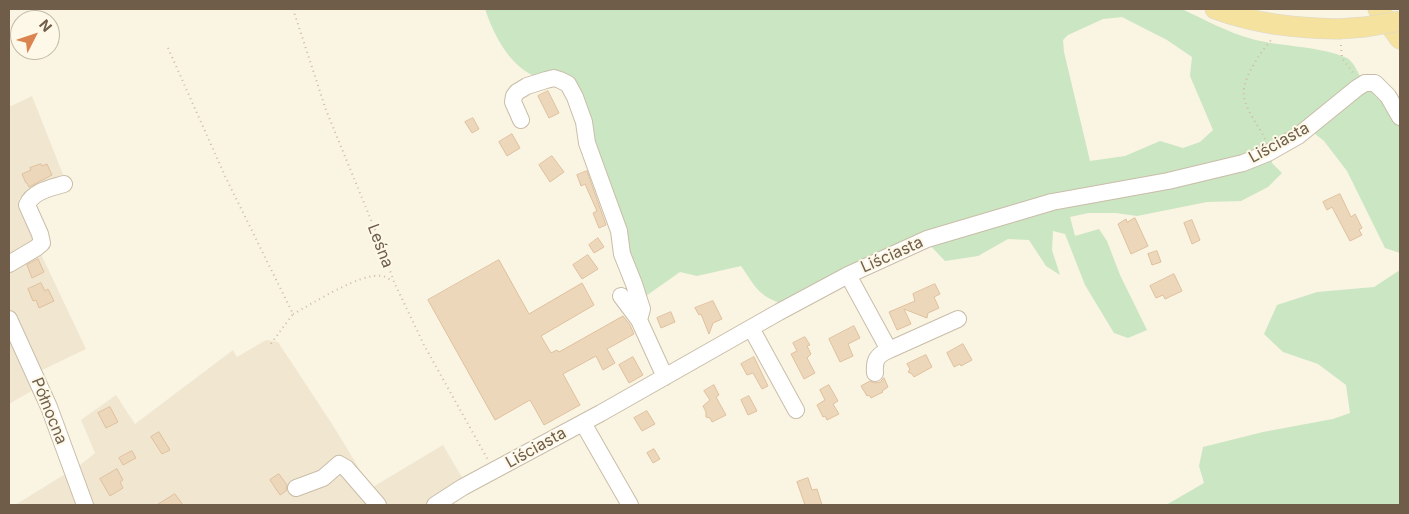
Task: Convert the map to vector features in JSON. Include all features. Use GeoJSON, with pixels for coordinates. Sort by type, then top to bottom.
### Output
{"type":"FeatureCollection","features":[{"type":"Feature","properties":{"kind":"main road"},"geometry":{"type":"LineString","coordinates":[[1215,9],[1250,20],[1339,34],[1400,21]]}},
{"type":"Feature","properties":{"kind":"main road"},"geometry":{"type":"LineString","coordinates":[[1378,9],[1400,39]]}},
{"type":"Feature","properties":{"kind":"street"},"geometry":{"type":"LineString","coordinates":[[521,120],[513,102],[517,92],[527,86],[554,78],[568,84],[576,97],[584,122],[587,143],[619,232],[622,254],[642,309],[639,320]]}},
{"type":"Feature","properties":{"kind":"street","name":"Liściasta"},"geometry":{"type":"LineString","coordinates":[[435,505],[463,487],[583,423],[848,275],[927,239],[1052,202],[1243,164],[1268,153],[1298,136],[1365,83],[1375,83],[1388,96],[1400,117]]}},
{"type":"Feature","properties":{"kind":"street"},"geometry":{"type":"LineString","coordinates":[[9,264],[42,243],[27,205],[30,198],[39,192],[64,184]]}},
{"type":"Feature","properties":{"kind":"street"},"geometry":{"type":"LineString","coordinates":[[848,275],[889,350]]}},
{"type":"Feature","properties":{"kind":"street"},"geometry":{"type":"LineString","coordinates":[[621,296],[639,320],[665,377]]}},
{"type":"Feature","properties":{"kind":"street","name":"Północna"},"geometry":{"type":"LineString","coordinates":[[9,319],[15,349],[49,407],[85,505]]}},
{"type":"Feature","properties":{"kind":"street"},"geometry":{"type":"LineString","coordinates":[[875,373],[874,364],[881,353],[958,319]]}},
{"type":"Feature","properties":{"kind":"street"},"geometry":{"type":"LineString","coordinates":[[751,328],[796,410]]}},
{"type":"Feature","properties":{"kind":"street"},"geometry":{"type":"LineString","coordinates":[[583,423],[630,505]]}},
{"type":"Feature","properties":{"kind":"street"},"geometry":{"type":"LineString","coordinates":[[296,488],[323,478],[339,464],[346,468],[378,505]]}},
{"type":"Feature","properties":{"kind":"path","name":"Leśna"},"geometry":{"type":"LineString","coordinates":[[293,9],[326,110],[380,242],[394,282],[424,345],[494,471]]}},
{"type":"Feature","properties":{"kind":"path"},"geometry":{"type":"LineString","coordinates":[[1268,153],[1268,145],[1244,99],[1245,86],[1254,62],[1276,34]]}},
{"type":"Feature","properties":{"kind":"path"},"geometry":{"type":"LineString","coordinates":[[1339,34],[1342,58],[1357,79],[1357,88]]}},
{"type":"Feature","properties":{"kind":"path"},"geometry":{"type":"LineString","coordinates":[[168,48],[224,176],[293,314]]}},
{"type":"Feature","properties":{"kind":"path"},"geometry":{"type":"LineString","coordinates":[[270,345],[293,314],[348,284],[370,276],[382,276],[394,282]]}},
{"type":"Feature","properties":{"kind":"shaded area"},"geometry":{"type":"Polygon","coordinates":[[[32,96],[64,177],[19,199],[37,241],[9,262],[9,107],[32,96]]]}},
{"type":"Feature","properties":{"kind":"shaded area"},"geometry":{"type":"Polygon","coordinates":[[[40,252],[86,349],[38,372],[9,308],[9,269],[40,252]]]}},
{"type":"Feature","properties":{"kind":"shaded area"},"geometry":{"type":"Polygon","coordinates":[[[9,332],[35,389],[9,404],[9,332]]]}},
{"type":"Feature","properties":{"kind":"shaded area"},"geometry":{"type":"Polygon","coordinates":[[[266,340],[278,342],[334,427],[371,488],[443,445],[463,479],[426,505],[89,505],[75,469],[95,453],[81,420],[116,395],[135,424],[233,350],[237,357],[266,340]]]}},
{"type":"Feature","properties":{"kind":"shaded area"},"geometry":{"type":"Polygon","coordinates":[[[67,473],[79,505],[15,505],[67,473]]]}},
{"type":"Feature","properties":{"kind":"green space"},"geometry":{"type":"Polygon","coordinates":[[[485,9],[1182,9],[1216,26],[1252,39],[1325,51],[1347,58],[1352,62],[1365,84],[1400,118],[1400,253],[1385,248],[1347,171],[1324,141],[1309,129],[1272,150],[1272,163],[1282,173],[1268,187],[1241,201],[1207,202],[1137,216],[1116,213],[1088,213],[1070,217],[1075,236],[1099,229],[1107,241],[1120,275],[1147,330],[1128,338],[1114,333],[1085,285],[1065,234],[1053,231],[1052,250],[1060,275],[1046,266],[1029,240],[1008,239],[978,256],[945,261],[924,239],[780,303],[761,293],[741,266],[697,276],[680,272],[643,298],[579,95],[523,70],[502,46],[485,9]],[[1122,17],[1103,19],[1068,35],[1063,40],[1064,52],[1090,161],[1125,156],[1160,141],[1183,148],[1200,142],[1213,130],[1190,76],[1192,57],[1167,40],[1122,17]]]}},
{"type":"Feature","properties":{"kind":"green space"},"geometry":{"type":"Polygon","coordinates":[[[1400,270],[1400,505],[1166,505],[1204,483],[1199,466],[1203,447],[1263,432],[1333,419],[1350,413],[1346,385],[1318,364],[1283,352],[1264,334],[1277,305],[1317,292],[1374,287],[1400,270]]]}},
{"type":"Feature","properties":{"kind":"building"},"geometry":{"type":"Polygon","coordinates":[[[548,91],[559,113],[549,118],[538,96],[548,91]]]}},
{"type":"Feature","properties":{"kind":"building"},"geometry":{"type":"Polygon","coordinates":[[[473,118],[479,129],[472,133],[465,122],[473,118]]]}},
{"type":"Feature","properties":{"kind":"building"},"geometry":{"type":"Polygon","coordinates":[[[512,134],[520,148],[507,156],[499,142],[512,134]]]}},
{"type":"Feature","properties":{"kind":"building"},"geometry":{"type":"Polygon","coordinates":[[[552,156],[564,172],[550,182],[539,165],[552,156]]]}},
{"type":"Feature","properties":{"kind":"building"},"geometry":{"type":"Polygon","coordinates":[[[41,164],[42,166],[47,164],[52,175],[29,187],[22,174],[31,170],[30,168],[41,164]]]}},
{"type":"Feature","properties":{"kind":"building"},"geometry":{"type":"Polygon","coordinates":[[[587,171],[606,225],[599,228],[593,213],[597,211],[585,184],[581,186],[577,175],[587,171]]]}},
{"type":"Feature","properties":{"kind":"building"},"geometry":{"type":"Polygon","coordinates":[[[1340,194],[1351,217],[1355,214],[1362,228],[1359,230],[1362,235],[1350,241],[1332,207],[1327,210],[1323,202],[1340,194]]]}},
{"type":"Feature","properties":{"kind":"building"},"geometry":{"type":"Polygon","coordinates":[[[1135,218],[1148,246],[1131,254],[1118,224],[1126,219],[1127,222],[1135,218]]]}},
{"type":"Feature","properties":{"kind":"building"},"geometry":{"type":"Polygon","coordinates":[[[1192,220],[1200,240],[1192,244],[1184,223],[1192,220]]]}},
{"type":"Feature","properties":{"kind":"building"},"geometry":{"type":"Polygon","coordinates":[[[598,238],[604,247],[594,253],[589,245],[598,238]]]}},
{"type":"Feature","properties":{"kind":"building"},"geometry":{"type":"Polygon","coordinates":[[[1157,251],[1161,262],[1152,265],[1148,254],[1157,251]]]}},
{"type":"Feature","properties":{"kind":"building"},"geometry":{"type":"Polygon","coordinates":[[[588,255],[598,269],[582,279],[573,265],[588,255]]]}},
{"type":"Feature","properties":{"kind":"building"},"geometry":{"type":"Polygon","coordinates":[[[38,259],[44,272],[32,278],[27,265],[38,259]]]}},
{"type":"Feature","properties":{"kind":"building"},"geometry":{"type":"Polygon","coordinates":[[[499,260],[529,314],[582,283],[594,305],[541,336],[551,353],[557,350],[559,352],[623,316],[634,334],[607,349],[615,363],[603,370],[596,356],[563,374],[580,405],[544,425],[530,400],[495,420],[428,300],[499,260]]]}},
{"type":"Feature","properties":{"kind":"building"},"geometry":{"type":"Polygon","coordinates":[[[1174,274],[1182,291],[1165,299],[1163,295],[1156,298],[1150,286],[1174,274]]]}},
{"type":"Feature","properties":{"kind":"building"},"geometry":{"type":"Polygon","coordinates":[[[41,283],[45,291],[48,289],[54,301],[39,308],[36,300],[33,301],[28,289],[41,283]]]}},
{"type":"Feature","properties":{"kind":"building"},"geometry":{"type":"Polygon","coordinates":[[[935,284],[940,294],[934,297],[939,308],[928,313],[927,318],[904,309],[911,324],[897,330],[889,312],[915,301],[913,294],[935,284]]]}},
{"type":"Feature","properties":{"kind":"building"},"geometry":{"type":"Polygon","coordinates":[[[713,301],[722,319],[713,323],[709,334],[701,314],[699,315],[695,308],[713,301]]]}},
{"type":"Feature","properties":{"kind":"building"},"geometry":{"type":"Polygon","coordinates":[[[671,312],[675,322],[661,328],[657,318],[671,312]]]}},
{"type":"Feature","properties":{"kind":"building"},"geometry":{"type":"Polygon","coordinates":[[[854,326],[860,338],[848,344],[853,356],[840,362],[829,339],[854,326]]]}},
{"type":"Feature","properties":{"kind":"building"},"geometry":{"type":"Polygon","coordinates":[[[805,337],[810,345],[807,346],[811,354],[807,358],[815,373],[804,379],[791,354],[797,351],[793,343],[805,337]]]}},
{"type":"Feature","properties":{"kind":"building"},"geometry":{"type":"Polygon","coordinates":[[[963,344],[972,360],[961,366],[960,364],[954,367],[947,353],[963,344]]]}},
{"type":"Feature","properties":{"kind":"building"},"geometry":{"type":"Polygon","coordinates":[[[926,355],[932,367],[914,377],[908,372],[910,369],[907,364],[926,355]]]}},
{"type":"Feature","properties":{"kind":"building"},"geometry":{"type":"Polygon","coordinates":[[[633,357],[643,375],[629,383],[619,365],[633,357]]]}},
{"type":"Feature","properties":{"kind":"building"},"geometry":{"type":"Polygon","coordinates":[[[754,357],[768,386],[762,389],[753,373],[747,375],[741,364],[754,357]]]}},
{"type":"Feature","properties":{"kind":"building"},"geometry":{"type":"Polygon","coordinates":[[[884,378],[888,387],[871,398],[869,395],[867,396],[861,386],[870,381],[880,382],[884,378]]]}},
{"type":"Feature","properties":{"kind":"building"},"geometry":{"type":"Polygon","coordinates":[[[714,385],[719,395],[716,397],[726,415],[712,422],[710,418],[706,417],[703,406],[710,400],[704,391],[714,385]]]}},
{"type":"Feature","properties":{"kind":"building"},"geometry":{"type":"Polygon","coordinates":[[[829,385],[838,401],[833,404],[839,414],[827,420],[825,416],[823,417],[817,405],[825,400],[820,390],[829,385]]]}},
{"type":"Feature","properties":{"kind":"building"},"geometry":{"type":"Polygon","coordinates":[[[749,396],[757,411],[748,415],[741,400],[749,396]]]}},
{"type":"Feature","properties":{"kind":"building"},"geometry":{"type":"Polygon","coordinates":[[[110,407],[118,422],[106,428],[98,413],[110,407]]]}},
{"type":"Feature","properties":{"kind":"building"},"geometry":{"type":"Polygon","coordinates":[[[647,411],[655,424],[642,431],[634,418],[647,411]]]}},
{"type":"Feature","properties":{"kind":"building"},"geometry":{"type":"Polygon","coordinates":[[[159,432],[170,450],[162,454],[151,437],[159,432]]]}},
{"type":"Feature","properties":{"kind":"building"},"geometry":{"type":"Polygon","coordinates":[[[654,449],[660,459],[653,463],[647,453],[654,449]]]}},
{"type":"Feature","properties":{"kind":"building"},"geometry":{"type":"Polygon","coordinates":[[[132,451],[136,458],[123,465],[119,458],[132,451]]]}},
{"type":"Feature","properties":{"kind":"building"},"geometry":{"type":"Polygon","coordinates":[[[117,469],[123,480],[120,482],[123,488],[110,496],[100,479],[117,469]]]}},
{"type":"Feature","properties":{"kind":"building"},"geometry":{"type":"Polygon","coordinates":[[[279,474],[287,485],[286,491],[280,495],[270,480],[279,474]]]}},
{"type":"Feature","properties":{"kind":"building"},"geometry":{"type":"Polygon","coordinates":[[[808,478],[812,490],[817,489],[822,505],[805,505],[797,482],[808,478]]]}},
{"type":"Feature","properties":{"kind":"building"},"geometry":{"type":"Polygon","coordinates":[[[175,494],[183,505],[157,505],[175,494]]]}}]}
